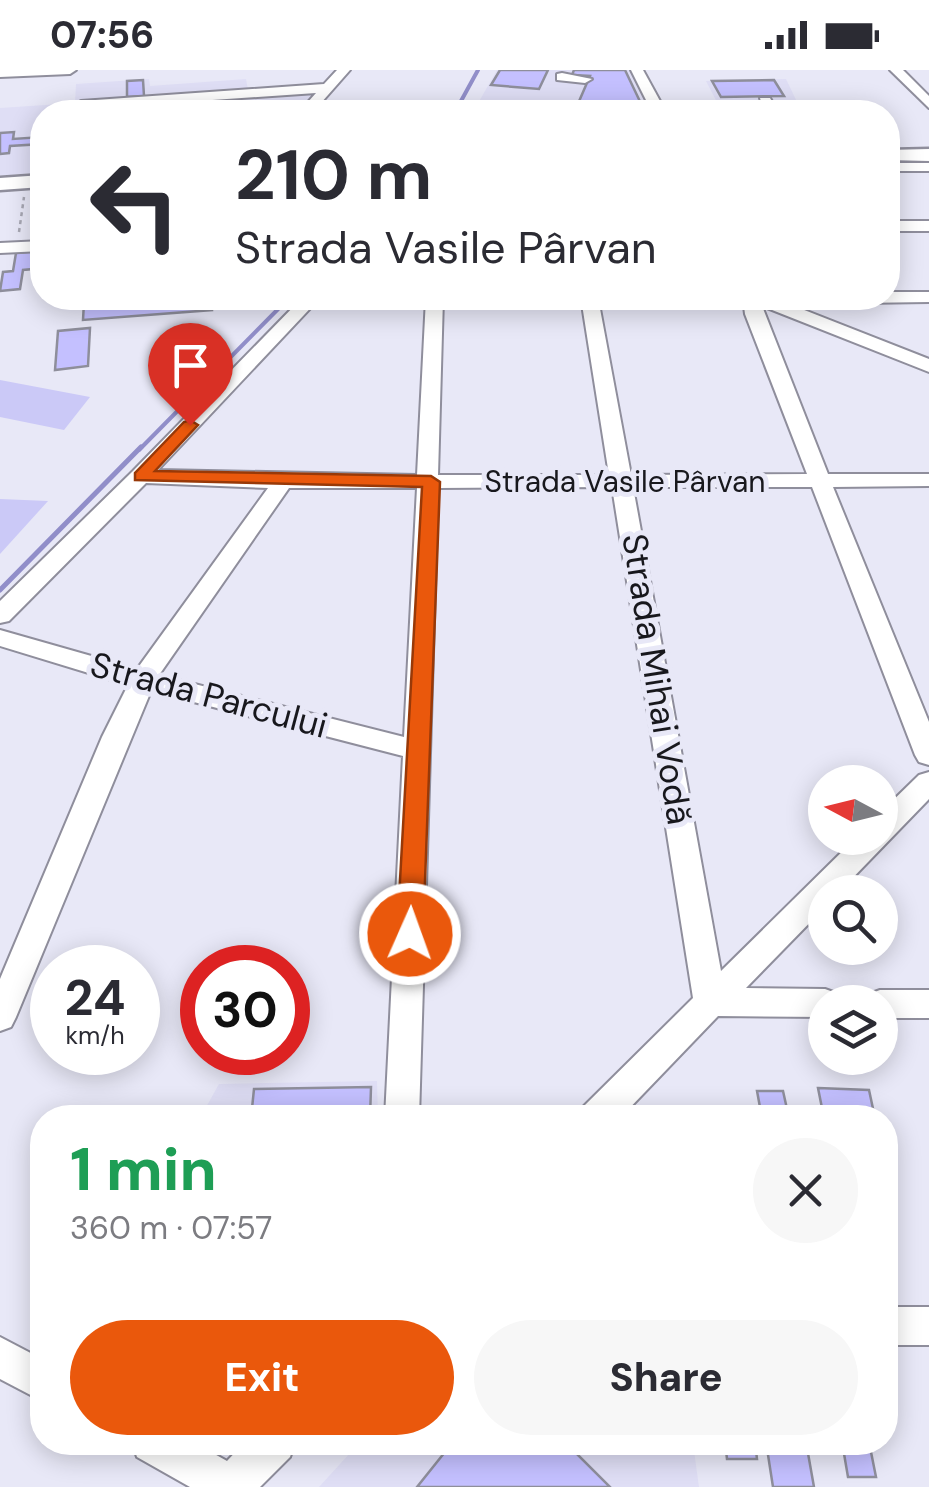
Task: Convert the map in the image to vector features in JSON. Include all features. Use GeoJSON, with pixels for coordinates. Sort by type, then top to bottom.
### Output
{"type":"FeatureCollection","features":[{"type":"Feature","properties":{"kind":"main road"},"geometry":{"type":"LineString","coordinates":[[900,155],[929,155]]}},
{"type":"Feature","properties":{"kind":"main road"},"geometry":{"type":"LineString","coordinates":[[0,184],[30,182]]}},
{"type":"Feature","properties":{"kind":"street"},"geometry":{"type":"LineString","coordinates":[[0,73],[70,70]]}},
{"type":"Feature","properties":{"kind":"street"},"geometry":{"type":"LineString","coordinates":[[317,100],[344,70]]}},
{"type":"Feature","properties":{"kind":"street"},"geometry":{"type":"LineString","coordinates":[[637,70],[653,100]]}},
{"type":"Feature","properties":{"kind":"street"},"geometry":{"type":"LineString","coordinates":[[650,70],[666,100]]}},
{"type":"Feature","properties":{"kind":"street"},"geometry":{"type":"LineString","coordinates":[[901,75],[929,79]]}},
{"type":"Feature","properties":{"kind":"street"},"geometry":{"type":"LineString","coordinates":[[901,75],[929,104]]}},
{"type":"Feature","properties":{"kind":"street"},"geometry":{"type":"LineString","coordinates":[[562,77],[585,79]]}},
{"type":"Feature","properties":{"kind":"street"},"geometry":{"type":"LineString","coordinates":[[154,100],[328,88]]}},
{"type":"Feature","properties":{"kind":"street"},"geometry":{"type":"LineString","coordinates":[[900,167],[929,167]]}},
{"type":"Feature","properties":{"kind":"street"},"geometry":{"type":"LineString","coordinates":[[900,226],[929,226]]}},
{"type":"Feature","properties":{"kind":"street"},"geometry":{"type":"LineString","coordinates":[[900,297],[929,297]]}},
{"type":"Feature","properties":{"kind":"street"},"geometry":{"type":"LineString","coordinates":[[0,615],[141,476],[300,310]]}},
{"type":"Feature","properties":{"kind":"street"},"geometry":{"type":"LineString","coordinates":[[403,1105],[436,310]]}},
{"type":"Feature","properties":{"kind":"street","name":"Strada Mihai Vodă"},"geometry":{"type":"LineString","coordinates":[[592,310],[710,1002]]}},
{"type":"Feature","properties":{"kind":"street"},"geometry":{"type":"LineString","coordinates":[[755,310],[929,755]]}},
{"type":"Feature","properties":{"kind":"street"},"geometry":{"type":"LineString","coordinates":[[788,310],[929,366]]}},
{"type":"Feature","properties":{"kind":"street","name":"Strada Vasile Pârvan"},"geometry":{"type":"LineString","coordinates":[[141,476],[283,482],[929,480]]}},
{"type":"Feature","properties":{"kind":"street"},"geometry":{"type":"LineString","coordinates":[[0,1018],[114,737],[144,680],[174,631],[283,482]]}},
{"type":"Feature","properties":{"kind":"street","name":"Strada Parcului"},"geometry":{"type":"LineString","coordinates":[[0,638],[144,680],[418,750]]}},
{"type":"Feature","properties":{"kind":"street"},"geometry":{"type":"LineString","coordinates":[[898,813],[929,782]]}},
{"type":"Feature","properties":{"kind":"street"},"geometry":{"type":"LineString","coordinates":[[609,1105],[857,855]]}},
{"type":"Feature","properties":{"kind":"street"},"geometry":{"type":"LineString","coordinates":[[710,1002],[808,1003]]}},
{"type":"Feature","properties":{"kind":"street"},"geometry":{"type":"LineString","coordinates":[[898,1004],[929,1004]]}},
{"type":"Feature","properties":{"kind":"street"},"geometry":{"type":"LineString","coordinates":[[898,1326],[929,1326]]}},
{"type":"Feature","properties":{"kind":"street"},"geometry":{"type":"LineString","coordinates":[[0,1357],[30,1374]]}},
{"type":"Feature","properties":{"kind":"street"},"geometry":{"type":"LineString","coordinates":[[175,1455],[231,1487],[262,1455]]}},
{"type":"Feature","properties":{"kind":"path"},"geometry":{"type":"LineString","coordinates":[[8,247],[30,194]]}},
{"type":"Feature","properties":{"kind":"shaded area"},"geometry":{"type":"Polygon","coordinates":[[[497,70],[644,70],[658,100],[480,100],[497,70]]]}},
{"type":"Feature","properties":{"kind":"shaded area"},"geometry":{"type":"Polygon","coordinates":[[[149,79],[150,86],[246,79],[248,90],[327,85],[314,100],[75,100],[76,84],[149,79]]]}},
{"type":"Feature","properties":{"kind":"shaded area"},"geometry":{"type":"Polygon","coordinates":[[[786,79],[796,100],[716,100],[706,81],[786,79]]]}},
{"type":"Feature","properties":{"kind":"shaded area"},"geometry":{"type":"Polygon","coordinates":[[[30,106],[30,173],[0,176],[0,108],[30,106]]]}},
{"type":"Feature","properties":{"kind":"shaded area"},"geometry":{"type":"Polygon","coordinates":[[[0,380],[90,397],[64,430],[0,417],[0,380]]]}},
{"type":"Feature","properties":{"kind":"shaded area"},"geometry":{"type":"Polygon","coordinates":[[[0,499],[48,501],[0,554],[0,499]]]}},
{"type":"Feature","properties":{"kind":"shaded area"},"geometry":{"type":"Polygon","coordinates":[[[377,1081],[378,1105],[207,1105],[219,1084],[377,1081]]]}},
{"type":"Feature","properties":{"kind":"shaded area"},"geometry":{"type":"Polygon","coordinates":[[[348,1455],[695,1455],[699,1487],[319,1487],[348,1455]]]}},
{"type":"Feature","properties":{"kind":"building"},"geometry":{"type":"Polygon","coordinates":[[[500,70],[548,70],[539,89],[491,85],[500,70]]]}},
{"type":"Feature","properties":{"kind":"building"},"geometry":{"type":"Polygon","coordinates":[[[574,70],[625,70],[639,100],[580,100],[590,76],[572,75],[574,70]]]}},
{"type":"Feature","properties":{"kind":"building"},"geometry":{"type":"Polygon","coordinates":[[[143,80],[144,96],[127,97],[127,81],[143,80]]]}},
{"type":"Feature","properties":{"kind":"building"},"geometry":{"type":"Polygon","coordinates":[[[774,80],[784,96],[721,97],[712,81],[774,80]]]}},
{"type":"Feature","properties":{"kind":"building"},"geometry":{"type":"Polygon","coordinates":[[[14,132],[13,139],[30,138],[30,145],[10,146],[9,153],[0,154],[0,133],[14,132]]]}},
{"type":"Feature","properties":{"kind":"building"},"geometry":{"type":"Polygon","coordinates":[[[30,252],[30,269],[23,270],[20,289],[0,291],[3,272],[13,271],[16,253],[30,252]]]}},
{"type":"Feature","properties":{"kind":"building"},"geometry":{"type":"Polygon","coordinates":[[[84,310],[212,310],[83,320],[84,310]]]}},
{"type":"Feature","properties":{"kind":"building"},"geometry":{"type":"Polygon","coordinates":[[[90,328],[88,366],[55,370],[58,331],[90,328]]]}},
{"type":"Feature","properties":{"kind":"building"},"geometry":{"type":"Polygon","coordinates":[[[371,1087],[370,1105],[252,1105],[254,1089],[371,1087]]]}},
{"type":"Feature","properties":{"kind":"building"},"geometry":{"type":"Polygon","coordinates":[[[818,1088],[869,1090],[872,1105],[821,1105],[818,1088]]]}},
{"type":"Feature","properties":{"kind":"building"},"geometry":{"type":"Polygon","coordinates":[[[757,1091],[783,1091],[786,1105],[760,1105],[757,1091]]]}},
{"type":"Feature","properties":{"kind":"building"},"geometry":{"type":"Polygon","coordinates":[[[443,1455],[578,1455],[610,1487],[417,1487],[443,1455]]]}},
{"type":"Feature","properties":{"kind":"building"},"geometry":{"type":"Polygon","coordinates":[[[727,1455],[757,1455],[757,1459],[727,1459],[727,1455]]]}},
{"type":"Feature","properties":{"kind":"building"},"geometry":{"type":"Polygon","coordinates":[[[768,1455],[808,1455],[814,1487],[773,1487],[768,1455]]]}},
{"type":"Feature","properties":{"kind":"building"},"geometry":{"type":"Polygon","coordinates":[[[844,1455],[872,1455],[876,1477],[848,1477],[844,1455]]]}},
{"type":"Feature","properties":{"kind":"waterway"},"geometry":{"type":"LineString","coordinates":[[462,100],[478,70]]}},
{"type":"Feature","properties":{"kind":"waterway"},"geometry":{"type":"LineString","coordinates":[[139,450],[277,310]]}},
{"type":"Feature","properties":{"kind":"waterway"},"geometry":{"type":"LineString","coordinates":[[0,590],[141,447]]}},
{"type":"Feature","properties":{"kind":"route"},"geometry":{"type":"LineString","coordinates":[[190,425],[141,476],[283,482],[431,482],[410,934]]}}]}
